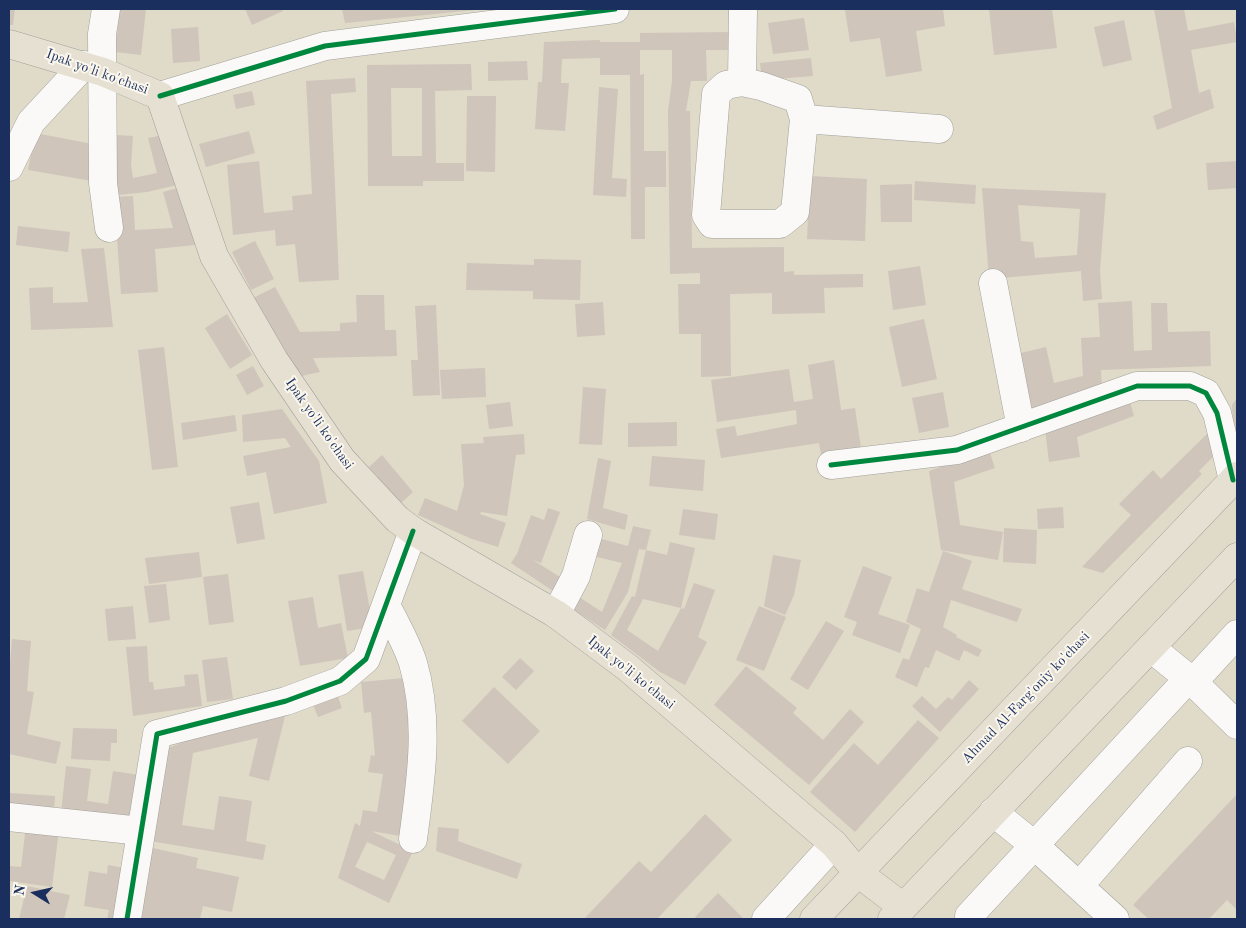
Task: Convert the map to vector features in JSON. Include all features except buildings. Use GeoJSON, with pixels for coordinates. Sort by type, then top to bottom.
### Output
{"type":"FeatureCollection","features":[{"type":"Feature","properties":{"kind":"main road","name":"Ipak yo'li ko'chasi"},"geometry":{"type":"LineString","coordinates":[[9,44],[93,68],[160,96],[214,256],[274,360],[342,460],[397,519],[413,532],[556,614],[628,668],[834,844],[858,873],[897,913]]}},
{"type":"Feature","properties":{"kind":"main road","name":"Ahmad Al-Farg'oniy ko'chasi"},"geometry":{"type":"LineString","coordinates":[[814,919],[1235,478]]}},
{"type":"Feature","properties":{"kind":"main road"},"geometry":{"type":"LineString","coordinates":[[897,913],[1151,648],[1234,568]]}},
{"type":"Feature","properties":{"kind":"street"},"geometry":{"type":"LineString","coordinates":[[106,9],[93,68],[108,228]]}},
{"type":"Feature","properties":{"kind":"street"},"geometry":{"type":"LineString","coordinates":[[160,96],[326,46],[524,14],[615,9]]}},
{"type":"Feature","properties":{"kind":"street"},"geometry":{"type":"LineString","coordinates":[[742,82],[743,9]]}},
{"type":"Feature","properties":{"kind":"street"},"geometry":{"type":"LineString","coordinates":[[9,167],[31,122],[93,68]]}},
{"type":"Feature","properties":{"kind":"street"},"geometry":{"type":"LineString","coordinates":[[742,82],[761,86],[798,99],[804,119],[795,212],[780,224],[712,224],[706,215],[716,94],[726,85],[742,82]]}},
{"type":"Feature","properties":{"kind":"street"},"geometry":{"type":"LineString","coordinates":[[804,119],[939,129]]}},
{"type":"Feature","properties":{"kind":"street"},"geometry":{"type":"LineString","coordinates":[[993,283],[1021,428]]}},
{"type":"Feature","properties":{"kind":"street"},"geometry":{"type":"LineString","coordinates":[[831,465],[958,450],[1137,386],[1190,386],[1206,393],[1217,413],[1235,478]]}},
{"type":"Feature","properties":{"kind":"street"},"geometry":{"type":"LineString","coordinates":[[127,919],[157,734],[286,701],[340,681],[366,659],[387,607],[413,532]]}},
{"type":"Feature","properties":{"kind":"street"},"geometry":{"type":"LineString","coordinates":[[556,614],[576,576],[588,535]]}},
{"type":"Feature","properties":{"kind":"street"},"geometry":{"type":"LineString","coordinates":[[387,607],[412,661],[422,704],[422,772],[412,839]]}},
{"type":"Feature","properties":{"kind":"street"},"geometry":{"type":"LineString","coordinates":[[969,916],[1034,845],[1237,634]]}},
{"type":"Feature","properties":{"kind":"street"},"geometry":{"type":"LineString","coordinates":[[1151,648],[1236,720]]}},
{"type":"Feature","properties":{"kind":"street"},"geometry":{"type":"LineString","coordinates":[[1079,886],[1188,761]]}},
{"type":"Feature","properties":{"kind":"street"},"geometry":{"type":"LineString","coordinates":[[993,812],[1034,845],[1115,919]]}},
{"type":"Feature","properties":{"kind":"street"},"geometry":{"type":"LineString","coordinates":[[9,817],[141,831]]}},
{"type":"Feature","properties":{"kind":"street"},"geometry":{"type":"LineString","coordinates":[[766,919],[834,844]]}},
{"type":"Feature","properties":{"kind":"cycle path"},"geometry":{"type":"LineString","coordinates":[[160,96],[325,46],[615,9]]}},
{"type":"Feature","properties":{"kind":"cycle path"},"geometry":{"type":"LineString","coordinates":[[831,465],[957,450],[1137,386],[1190,386],[1206,393],[1217,413],[1233,480]]}},
{"type":"Feature","properties":{"kind":"cycle path"},"geometry":{"type":"LineString","coordinates":[[127,919],[157,734],[286,701],[340,681],[366,659],[413,531]]}}]}
